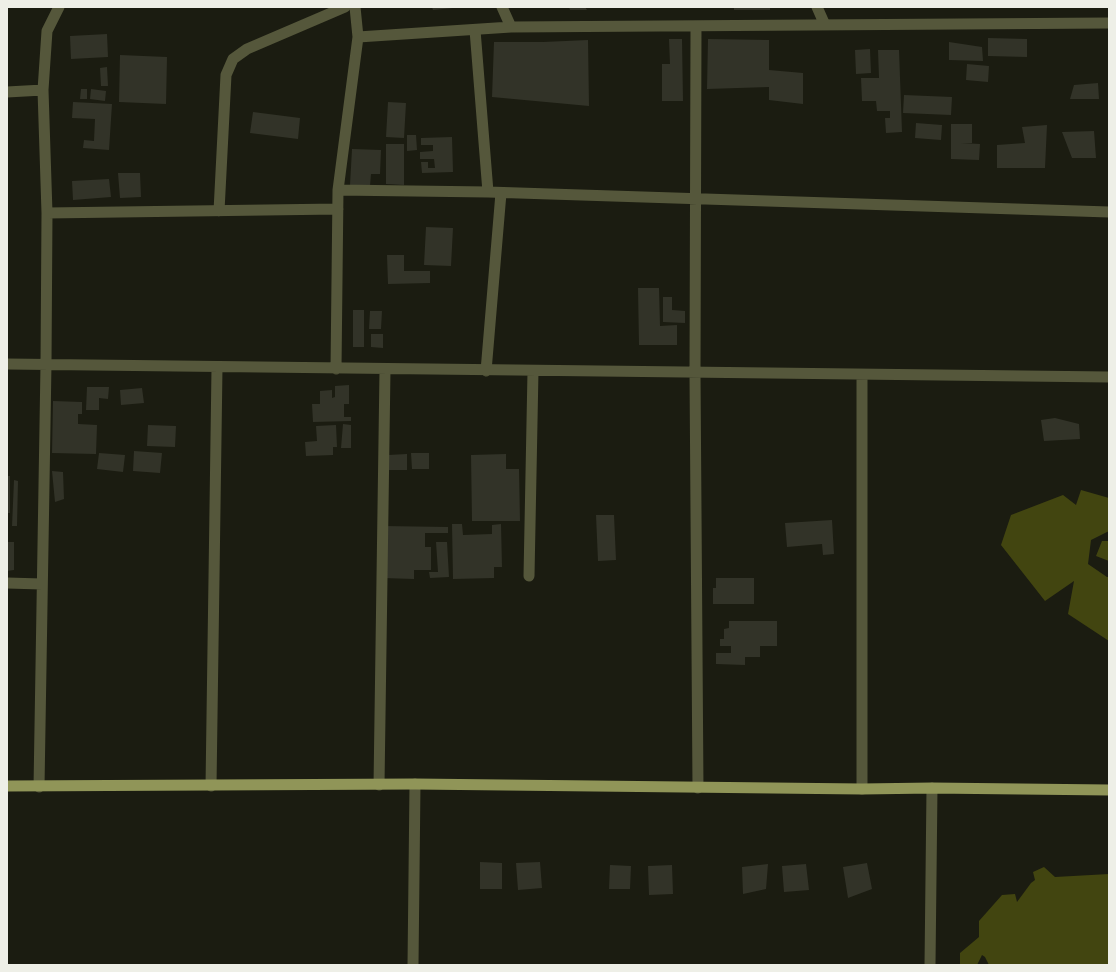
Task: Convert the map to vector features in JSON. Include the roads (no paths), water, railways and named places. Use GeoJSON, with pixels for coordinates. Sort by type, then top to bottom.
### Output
{"type":"FeatureCollection","features":[{"type":"Feature","properties":{"kind":"main road"},"geometry":{"type":"LineString","coordinates":[[7,786],[415,784],[698,788],[1109,790]]}},
{"type":"Feature","properties":{"kind":"street"},"geometry":{"type":"LineString","coordinates":[[39,787],[47,213],[43,90],[47,31],[59,7]]}},
{"type":"Feature","properties":{"kind":"street"},"geometry":{"type":"LineString","coordinates":[[218,211],[226,75],[233,58],[247,49],[345,7]]}},
{"type":"Feature","properties":{"kind":"street"},"geometry":{"type":"LineString","coordinates":[[336,369],[338,190],[358,37],[355,7]]}},
{"type":"Feature","properties":{"kind":"street"},"geometry":{"type":"LineString","coordinates":[[502,7],[511,27]]}},
{"type":"Feature","properties":{"kind":"street"},"geometry":{"type":"LineString","coordinates":[[817,7],[825,26]]}},
{"type":"Feature","properties":{"kind":"street"},"geometry":{"type":"LineString","coordinates":[[358,37],[511,27],[1109,23]]}},
{"type":"Feature","properties":{"kind":"street"},"geometry":{"type":"LineString","coordinates":[[696,26],[698,788]]}},
{"type":"Feature","properties":{"kind":"street"},"geometry":{"type":"LineString","coordinates":[[475,30],[488,192]]}},
{"type":"Feature","properties":{"kind":"street"},"geometry":{"type":"LineString","coordinates":[[7,92],[43,90]]}},
{"type":"Feature","properties":{"kind":"street"},"geometry":{"type":"LineString","coordinates":[[338,190],[488,192],[696,200],[882,204],[1109,212]]}},
{"type":"Feature","properties":{"kind":"street"},"geometry":{"type":"LineString","coordinates":[[486,371],[502,193]]}},
{"type":"Feature","properties":{"kind":"street"},"geometry":{"type":"LineString","coordinates":[[47,213],[338,209]]}},
{"type":"Feature","properties":{"kind":"street"},"geometry":{"type":"LineString","coordinates":[[7,364],[385,370],[1109,377]]}},
{"type":"Feature","properties":{"kind":"street"},"geometry":{"type":"LineString","coordinates":[[211,786],[217,368]]}},
{"type":"Feature","properties":{"kind":"street"},"geometry":{"type":"LineString","coordinates":[[378,785],[385,370]]}},
{"type":"Feature","properties":{"kind":"street"},"geometry":{"type":"LineString","coordinates":[[530,576],[533,371]]}},
{"type":"Feature","properties":{"kind":"street"},"geometry":{"type":"LineString","coordinates":[[862,375],[862,789]]}},
{"type":"Feature","properties":{"kind":"street"},"geometry":{"type":"LineString","coordinates":[[7,583],[42,584]]}},
{"type":"Feature","properties":{"kind":"street"},"geometry":{"type":"LineString","coordinates":[[413,965],[415,784]]}},
{"type":"Feature","properties":{"kind":"street"},"geometry":{"type":"LineString","coordinates":[[930,965],[932,788]]}}]}
